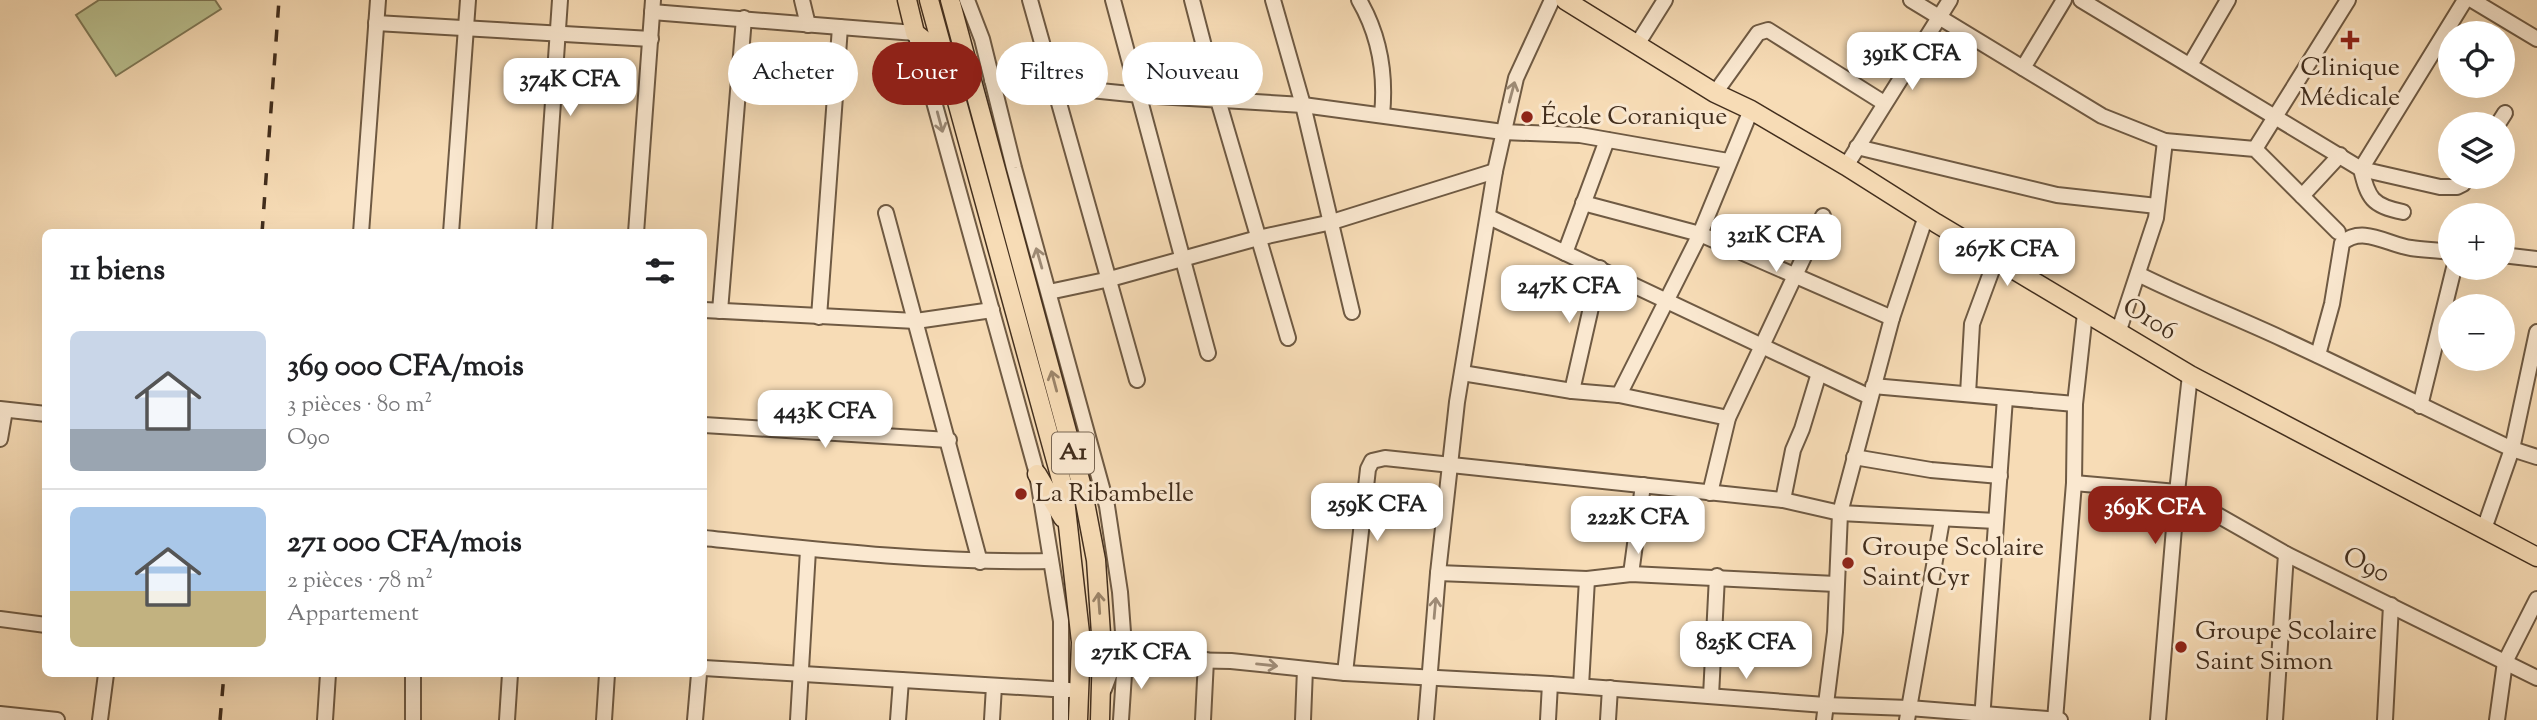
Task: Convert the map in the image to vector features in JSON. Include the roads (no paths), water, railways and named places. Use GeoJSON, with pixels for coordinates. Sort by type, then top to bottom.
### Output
{"type":"FeatureCollection","features":[{"type":"Feature","properties":{"kind":"main road"},"geometry":{"type":"LineString","coordinates":[[906,0],[915,33],[927,42]]}},
{"type":"Feature","properties":{"kind":"main road","name":"A1"},"geometry":{"type":"LineString","coordinates":[[929,0],[939,42]]}},
{"type":"Feature","properties":{"kind":"main road","name":"A1"},"geometry":{"type":"LineString","coordinates":[[950,0],[1082,487],[1096,560],[1102,649],[1100,720]]}},
{"type":"Feature","properties":{"kind":"main road"},"geometry":{"type":"LineString","coordinates":[[959,32],[965,0]]}},
{"type":"Feature","properties":{"kind":"main road","name":"O106"},"geometry":{"type":"LineString","coordinates":[[1565,0],[1715,93],[1751,110],[1846,166],[2190,375],[2537,557]]}},
{"type":"Feature","properties":{"kind":"main road","name":"A1"},"geometry":{"type":"LineString","coordinates":[[956,105],[1064,490],[1081,642],[1071,690],[1078,720]]}},
{"type":"Feature","properties":{"kind":"main road"},"geometry":{"type":"LineString","coordinates":[[1037,474],[1069,530]]}},
{"type":"Feature","properties":{"kind":"street"},"geometry":{"type":"LineString","coordinates":[[361,229],[378,0]]}},
{"type":"Feature","properties":{"kind":"street"},"geometry":{"type":"LineString","coordinates":[[452,229],[468,0]]}},
{"type":"Feature","properties":{"kind":"street"},"geometry":{"type":"LineString","coordinates":[[544,229],[560,0]]}},
{"type":"Feature","properties":{"kind":"street"},"geometry":{"type":"LineString","coordinates":[[802,0],[808,24]]}},
{"type":"Feature","properties":{"kind":"street"},"geometry":{"type":"LineString","coordinates":[[965,0],[982,39],[1014,169],[1107,506],[1120,592],[1125,659],[1121,720]]}},
{"type":"Feature","properties":{"kind":"street"},"geometry":{"type":"LineString","coordinates":[[1030,0],[1042,42]]}},
{"type":"Feature","properties":{"kind":"street"},"geometry":{"type":"LineString","coordinates":[[1113,0],[1125,42]]}},
{"type":"Feature","properties":{"kind":"street"},"geometry":{"type":"LineString","coordinates":[[1192,0],[1203,42]]}},
{"type":"Feature","properties":{"kind":"street"},"geometry":{"type":"LineString","coordinates":[[1273,0],[1303,105],[1352,312]]}},
{"type":"Feature","properties":{"kind":"street"},"geometry":{"type":"LineString","coordinates":[[1359,0],[1379,46],[1384,93],[1382,116]]}},
{"type":"Feature","properties":{"kind":"street"},"geometry":{"type":"LineString","coordinates":[[1426,720],[1438,573],[1462,373],[1489,217],[1494,172],[1516,78],[1552,0]]}},
{"type":"Feature","properties":{"kind":"street"},"geometry":{"type":"LineString","coordinates":[[1638,43],[1665,0]]}},
{"type":"Feature","properties":{"kind":"street"},"geometry":{"type":"LineString","coordinates":[[1911,0],[2102,116],[2165,141],[2255,149],[2338,232]]}},
{"type":"Feature","properties":{"kind":"street"},"geometry":{"type":"LineString","coordinates":[[1846,166],[1950,0]]}},
{"type":"Feature","properties":{"kind":"street"},"geometry":{"type":"LineString","coordinates":[[2023,68],[2064,0]]}},
{"type":"Feature","properties":{"kind":"street"},"geometry":{"type":"LineString","coordinates":[[2081,0],[2361,169],[2438,187]]}},
{"type":"Feature","properties":{"kind":"street"},"geometry":{"type":"LineString","coordinates":[[2190,65],[2228,0]]}},
{"type":"Feature","properties":{"kind":"street"},"geometry":{"type":"LineString","coordinates":[[2255,149],[2348,0]]}},
{"type":"Feature","properties":{"kind":"street"},"geometry":{"type":"LineString","coordinates":[[2403,212],[2384,208],[2376,203],[2366,190],[2361,169],[2465,0]]}},
{"type":"Feature","properties":{"kind":"street"},"geometry":{"type":"LineString","coordinates":[[2472,0],[2537,38]]}},
{"type":"Feature","properties":{"kind":"street"},"geometry":{"type":"LineString","coordinates":[[636,229],[653,6],[744,18],[915,33],[1037,474],[1071,690],[1061,720]]}},
{"type":"Feature","properties":{"kind":"street"},"geometry":{"type":"LineString","coordinates":[[720,311],[744,18]]}},
{"type":"Feature","properties":{"kind":"street"},"geometry":{"type":"LineString","coordinates":[[376,23],[651,39]]}},
{"type":"Feature","properties":{"kind":"street"},"geometry":{"type":"LineString","coordinates":[[819,317],[840,27]]}},
{"type":"Feature","properties":{"kind":"street"},"geometry":{"type":"LineString","coordinates":[[1715,93],[1758,33],[1768,30],[1884,103]]}},
{"type":"Feature","properties":{"kind":"street"},"geometry":{"type":"LineString","coordinates":[[992,80],[996,80]]}},
{"type":"Feature","properties":{"kind":"street"},"geometry":{"type":"LineString","coordinates":[[1263,103],[1303,105],[1503,132],[1554,132],[1728,162]]}},
{"type":"Feature","properties":{"kind":"street"},"geometry":{"type":"LineString","coordinates":[[1060,105],[1137,380]]}},
{"type":"Feature","properties":{"kind":"street"},"geometry":{"type":"LineString","coordinates":[[1143,105],[1208,353]]}},
{"type":"Feature","properties":{"kind":"street"},"geometry":{"type":"LineString","coordinates":[[1219,105],[1287,338]]}},
{"type":"Feature","properties":{"kind":"street"},"geometry":{"type":"LineString","coordinates":[[1619,395],[1700,233],[1751,110]]}},
{"type":"Feature","properties":{"kind":"street"},"geometry":{"type":"LineString","coordinates":[[1565,253],[1607,140]]}},
{"type":"Feature","properties":{"kind":"street"},"geometry":{"type":"LineString","coordinates":[[2118,333],[2156,218],[2165,141]]}},
{"type":"Feature","properties":{"kind":"street"},"geometry":{"type":"LineString","coordinates":[[1857,147],[2057,195],[2157,206]]}},
{"type":"Feature","properties":{"kind":"street"},"geometry":{"type":"LineString","coordinates":[[2302,196],[2340,155]]}},
{"type":"Feature","properties":{"kind":"street"},"geometry":{"type":"LineString","coordinates":[[1049,292],[1110,279],[1258,238],[1332,222],[1494,172]]}},
{"type":"Feature","properties":{"kind":"street"},"geometry":{"type":"LineString","coordinates":[[1583,204],[1700,233],[1892,318]]}},
{"type":"Feature","properties":{"kind":"street"},"geometry":{"type":"LineString","coordinates":[[886,213],[980,562]]}},
{"type":"Feature","properties":{"kind":"street"},"geometry":{"type":"LineString","coordinates":[[1710,493],[1728,418],[1823,216]]}},
{"type":"Feature","properties":{"kind":"street"},"geometry":{"type":"LineString","coordinates":[[1824,713],[1835,632],[1840,513],[1892,318],[1926,216]]}},
{"type":"Feature","properties":{"kind":"street"},"geometry":{"type":"LineString","coordinates":[[1489,217],[1819,373],[1871,392],[1968,394],[2075,404]]}},
{"type":"Feature","properties":{"kind":"street"},"geometry":{"type":"LineString","coordinates":[[2318,355],[2332,304],[2342,243],[2349,237],[2373,236],[2409,248],[2438,251]]}},
{"type":"Feature","properties":{"kind":"street"},"geometry":{"type":"LineString","coordinates":[[2515,256],[2537,259]]}},
{"type":"Feature","properties":{"kind":"street"},"geometry":{"type":"LineString","coordinates":[[1968,394],[1972,324],[1996,259]]}},
{"type":"Feature","properties":{"kind":"street"},"geometry":{"type":"LineString","coordinates":[[1572,391],[1600,268]]}},
{"type":"Feature","properties":{"kind":"street"},"geometry":{"type":"LineString","coordinates":[[2138,274],[2318,355],[2512,449],[2537,457]]}},
{"type":"Feature","properties":{"kind":"street"},"geometry":{"type":"LineString","coordinates":[[2420,406],[2451,280]]}},
{"type":"Feature","properties":{"kind":"street"},"geometry":{"type":"LineString","coordinates":[[707,310],[916,321],[992,310]]}},
{"type":"Feature","properties":{"kind":"street"},"geometry":{"type":"LineString","coordinates":[[1101,696],[1110,673],[1125,659],[1206,660],[1345,673],[1430,676],[1711,696],[1824,713],[2057,720],[2074,483],[2075,404],[2085,313]]}},
{"type":"Feature","properties":{"kind":"street"},"geometry":{"type":"LineString","coordinates":[[2484,530],[2512,449],[2537,332]]}},
{"type":"Feature","properties":{"kind":"street"},"geometry":{"type":"LineString","coordinates":[[1462,373],[1572,391],[1619,395],[1728,418]]}},
{"type":"Feature","properties":{"kind":"street"},"geometry":{"type":"LineString","coordinates":[[1783,500],[1793,450],[1819,373]]}},
{"type":"Feature","properties":{"kind":"street"},"geometry":{"type":"LineString","coordinates":[[2158,720],[2176,492],[2190,375]]}},
{"type":"Feature","properties":{"kind":"street"},"geometry":{"type":"LineString","coordinates":[[1982,717],[2005,398]]}},
{"type":"Feature","properties":{"kind":"street"},"geometry":{"type":"LineString","coordinates":[[0,439],[3,410],[42,414]]}},
{"type":"Feature","properties":{"kind":"street"},"geometry":{"type":"LineString","coordinates":[[707,425],[949,440]]}},
{"type":"Feature","properties":{"kind":"street"},"geometry":{"type":"LineString","coordinates":[[1854,457],[1931,470],[2000,476]]}},
{"type":"Feature","properties":{"kind":"street"},"geometry":{"type":"LineString","coordinates":[[1345,673],[1368,469],[1372,461],[1385,458],[1451,463],[1783,500],[1840,513],[1996,521]]}},
{"type":"Feature","properties":{"kind":"street"},"geometry":{"type":"LineString","coordinates":[[2074,483],[2176,492]]}},
{"type":"Feature","properties":{"kind":"street"},"geometry":{"type":"LineString","coordinates":[[1631,574],[1643,485]]}},
{"type":"Feature","properties":{"kind":"street","name":"O90"},"geometry":{"type":"LineString","coordinates":[[2176,492],[2286,554],[2537,678]]}},
{"type":"Feature","properties":{"kind":"street"},"geometry":{"type":"LineString","coordinates":[[1908,714],[1942,520]]}},
{"type":"Feature","properties":{"kind":"street"},"geometry":{"type":"LineString","coordinates":[[707,538],[808,550],[980,562],[1051,561]]}},
{"type":"Feature","properties":{"kind":"street"},"geometry":{"type":"LineString","coordinates":[[798,720],[808,550]]}},
{"type":"Feature","properties":{"kind":"street"},"geometry":{"type":"LineString","coordinates":[[2275,720],[2286,554]]}},
{"type":"Feature","properties":{"kind":"street"},"geometry":{"type":"LineString","coordinates":[[1438,573],[1587,579],[1631,574],[1717,576],[1836,584]]}},
{"type":"Feature","properties":{"kind":"street"},"geometry":{"type":"LineString","coordinates":[[1711,696],[1717,576]]}},
{"type":"Feature","properties":{"kind":"street"},"geometry":{"type":"LineString","coordinates":[[1581,686],[1587,579]]}},
{"type":"Feature","properties":{"kind":"street"},"geometry":{"type":"LineString","coordinates":[[2497,720],[2505,662],[2537,599]]}},
{"type":"Feature","properties":{"kind":"street"},"geometry":{"type":"LineString","coordinates":[[2385,720],[2391,605]]}},
{"type":"Feature","properties":{"kind":"street"},"geometry":{"type":"LineString","coordinates":[[0,619],[42,624]]}},
{"type":"Feature","properties":{"kind":"street"},"geometry":{"type":"LineString","coordinates":[[1203,720],[1206,660]]}},
{"type":"Feature","properties":{"kind":"street"},"geometry":{"type":"LineString","coordinates":[[707,668],[1071,690]]}},
{"type":"Feature","properties":{"kind":"street"},"geometry":{"type":"LineString","coordinates":[[1303,720],[1305,669]]}},
{"type":"Feature","properties":{"kind":"street"},"geometry":{"type":"LineString","coordinates":[[100,720],[106,677]]}},
{"type":"Feature","properties":{"kind":"street"},"geometry":{"type":"LineString","coordinates":[[325,720],[328,677]]}},
{"type":"Feature","properties":{"kind":"street"},"geometry":{"type":"LineString","coordinates":[[413,677],[413,720]]}},
{"type":"Feature","properties":{"kind":"street"},"geometry":{"type":"LineString","coordinates":[[507,720],[510,677]]}},
{"type":"Feature","properties":{"kind":"street"},"geometry":{"type":"LineString","coordinates":[[604,720],[607,677]]}},
{"type":"Feature","properties":{"kind":"street"},"geometry":{"type":"LineString","coordinates":[[695,720],[699,677]]}},
{"type":"Feature","properties":{"kind":"street"},"geometry":{"type":"LineString","coordinates":[[898,720],[901,680]]}},
{"type":"Feature","properties":{"kind":"street"},"geometry":{"type":"LineString","coordinates":[[1548,720],[1550,684]]}},
{"type":"Feature","properties":{"kind":"street"},"geometry":{"type":"LineString","coordinates":[[992,720],[994,686]]}},
{"type":"Feature","properties":{"kind":"street"},"geometry":{"type":"LineString","coordinates":[[1608,720],[1610,688]]}},
{"type":"Feature","properties":{"kind":"street"},"geometry":{"type":"LineString","coordinates":[[0,714],[57,720]]}},
{"type":"Feature","properties":{"kind":"railway"},"geometry":{"type":"LineString","coordinates":[[262,229],[279,0]]}},
{"type":"Feature","properties":{"kind":"railway"},"geometry":{"type":"LineString","coordinates":[[220,720],[224,677]]}},
{"type":"Feature","properties":{"kind":"place","name":"Clinique Médicale"},"geometry":{"type":"Point","coordinates":[2350,40]}},
{"type":"Feature","properties":{"kind":"place","name":"École Coranique"},"geometry":{"type":"Point","coordinates":[1527,117]}},
{"type":"Feature","properties":{"kind":"place","name":"La Ribambelle"},"geometry":{"type":"Point","coordinates":[1021,494]}},
{"type":"Feature","properties":{"kind":"place","name":"Groupe Scolaire Saint Cyr"},"geometry":{"type":"Point","coordinates":[1848,563]}},
{"type":"Feature","properties":{"kind":"place","name":"Groupe Scolaire Saint Simon"},"geometry":{"type":"Point","coordinates":[2181,647]}}]}
